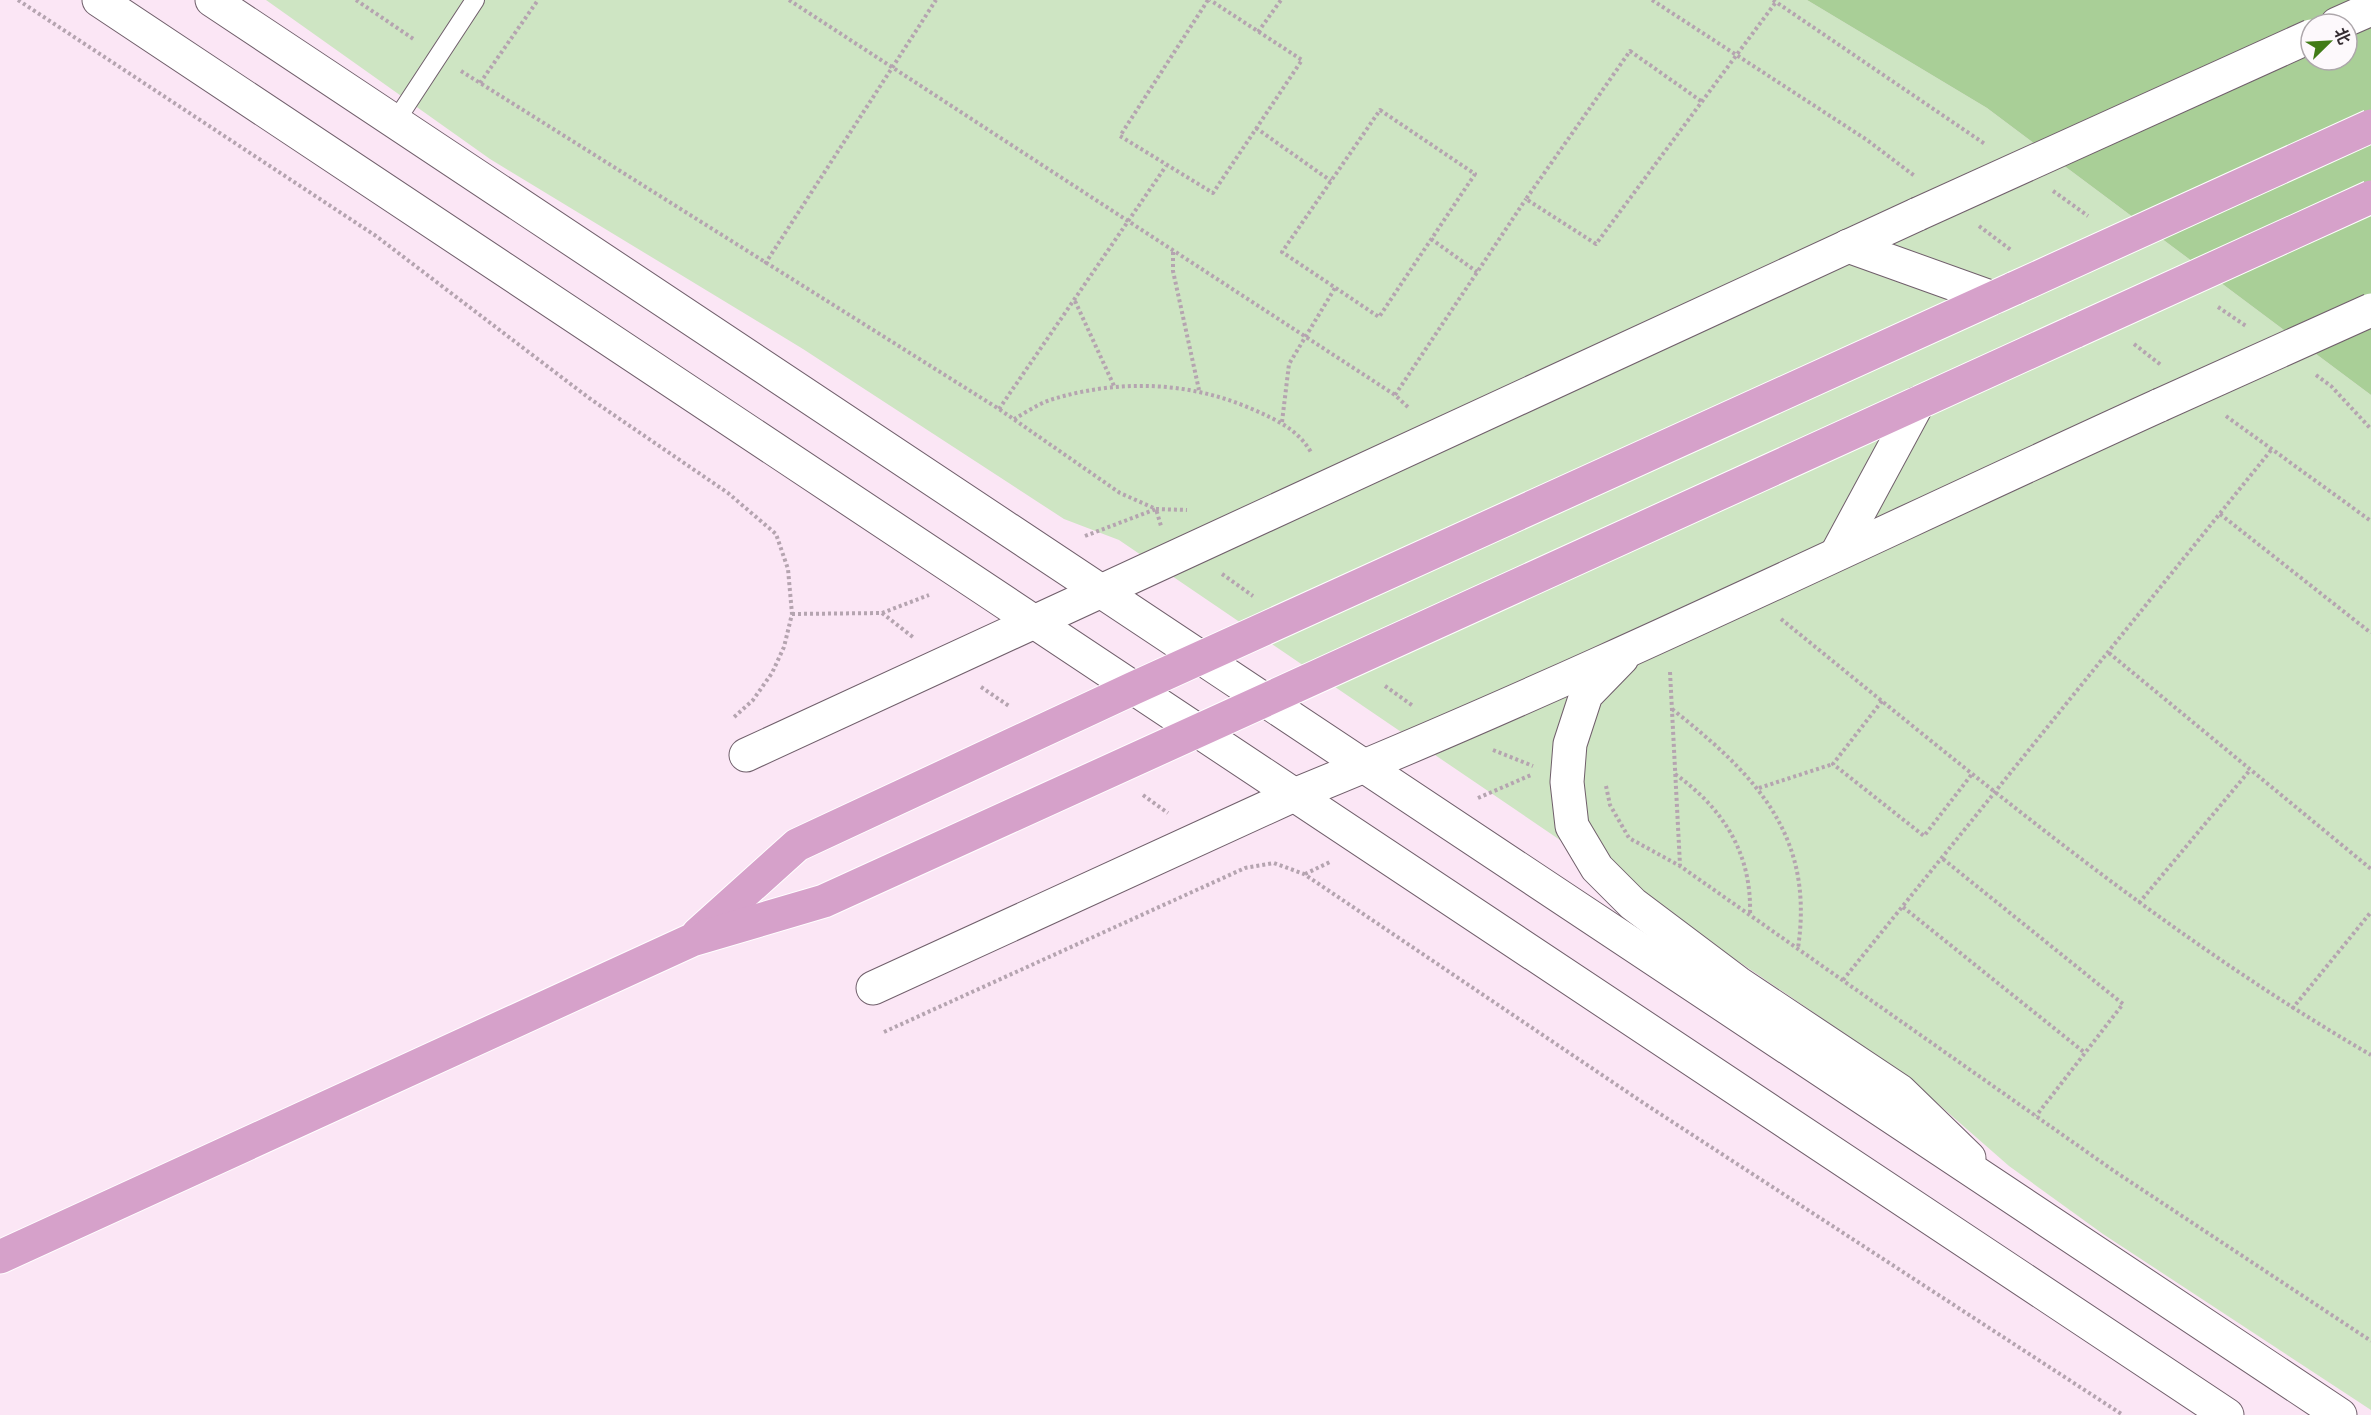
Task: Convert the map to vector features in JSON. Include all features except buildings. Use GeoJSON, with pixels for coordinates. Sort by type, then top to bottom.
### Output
{"type":"FeatureCollection","features":[{"type":"Feature","properties":{"kind":"main road"},"geometry":{"type":"LineString","coordinates":[[99,0],[2227,1415]]}},
{"type":"Feature","properties":{"kind":"main road"},"geometry":{"type":"LineString","coordinates":[[212,0],[2340,1415]]}},
{"type":"Feature","properties":{"kind":"main road"},"geometry":{"type":"LineString","coordinates":[[746,755],[1917,214],[2299,41]]}},
{"type":"Feature","properties":{"kind":"main road"},"geometry":{"type":"LineString","coordinates":[[692,940],[797,845],[1134,688],[2371,126]]}},
{"type":"Feature","properties":{"kind":"main road"},"geometry":{"type":"LineString","coordinates":[[0,1257],[692,940],[824,901],[2371,197]]}},
{"type":"Feature","properties":{"kind":"main road"},"geometry":{"type":"LineString","coordinates":[[1848,246],[2004,293]]}},
{"type":"Feature","properties":{"kind":"main road"},"geometry":{"type":"LineString","coordinates":[[873,988],[1294,795],[1365,766],[1631,647],[2371,310]]}},
{"type":"Feature","properties":{"kind":"main road"},"geometry":{"type":"LineString","coordinates":[[1837,553],[1918,403]]}},
{"type":"Feature","properties":{"kind":"main road"},"geometry":{"type":"LineString","coordinates":[[1631,647],[1586,695],[1570,744],[1567,782],[1572,826],[1597,868],[1633,904],[1738,983],[1900,1092],[2008,1194]]}},
{"type":"Feature","properties":{"kind":"lane"},"geometry":{"type":"LineString","coordinates":[[395,122],[475,0]]}},
{"type":"Feature","properties":{"kind":"path"},"geometry":{"type":"LineString","coordinates":[[18,0],[376,236],[590,398],[728,493],[776,534],[789,570],[792,614],[784,647],[772,673],[753,700],[733,718]]}},
{"type":"Feature","properties":{"kind":"path"},"geometry":{"type":"LineString","coordinates":[[356,0],[480,83],[999,409],[1120,493],[1156,508],[1187,510],[1197,507]]}},
{"type":"Feature","properties":{"kind":"path"},"geometry":{"type":"LineString","coordinates":[[480,83],[538,0]]}},
{"type":"Feature","properties":{"kind":"path"},"geometry":{"type":"LineString","coordinates":[[789,0],[1395,395],[1416,414]]}},
{"type":"Feature","properties":{"kind":"path"},"geometry":{"type":"LineString","coordinates":[[765,264],[936,0]]}},
{"type":"Feature","properties":{"kind":"path"},"geometry":{"type":"LineString","coordinates":[[1209,0],[1258,32],[1302,60],[1213,194],[1120,136],[1209,0]]}},
{"type":"Feature","properties":{"kind":"path"},"geometry":{"type":"LineString","coordinates":[[1258,32],[1281,0]]}},
{"type":"Feature","properties":{"kind":"path"},"geometry":{"type":"LineString","coordinates":[[1526,199],[1596,244],[1774,1],[1988,146]]}},
{"type":"Feature","properties":{"kind":"path"},"geometry":{"type":"LineString","coordinates":[[1395,395],[1526,199],[1630,51],[1701,101]]}},
{"type":"Feature","properties":{"kind":"path"},"geometry":{"type":"LineString","coordinates":[[1380,110],[1475,174],[1431,239],[1379,317],[1282,252],[1380,110]]}},
{"type":"Feature","properties":{"kind":"path"},"geometry":{"type":"LineString","coordinates":[[1256,128],[1331,181]]}},
{"type":"Feature","properties":{"kind":"path"},"geometry":{"type":"LineString","coordinates":[[999,409],[1166,166]]}},
{"type":"Feature","properties":{"kind":"path"},"geometry":{"type":"LineString","coordinates":[[2047,188],[2096,222]]}},
{"type":"Feature","properties":{"kind":"path"},"geometry":{"type":"LineString","coordinates":[[1431,239],[1477,272]]}},
{"type":"Feature","properties":{"kind":"path"},"geometry":{"type":"LineString","coordinates":[[1173,252],[1173,271],[1199,390]]}},
{"type":"Feature","properties":{"kind":"path"},"geometry":{"type":"LineString","coordinates":[[1282,422],[1289,364],[1335,288]]}},
{"type":"Feature","properties":{"kind":"path"},"geometry":{"type":"LineString","coordinates":[[1074,300],[1115,388]]}},
{"type":"Feature","properties":{"kind":"path"},"geometry":{"type":"LineString","coordinates":[[2214,304],[2253,331]]}},
{"type":"Feature","properties":{"kind":"path"},"geometry":{"type":"LineString","coordinates":[[2312,372],[2331,386],[2371,429]]}},
{"type":"Feature","properties":{"kind":"path"},"geometry":{"type":"LineString","coordinates":[[1014,419],[1048,401],[1115,388],[1145,384],[1199,390],[1282,422],[1305,440],[1315,459]]}},
{"type":"Feature","properties":{"kind":"path"},"geometry":{"type":"LineString","coordinates":[[1843,980],[2272,449]]}},
{"type":"Feature","properties":{"kind":"path"},"geometry":{"type":"LineString","coordinates":[[2220,514],[2371,633]]}},
{"type":"Feature","properties":{"kind":"path"},"geometry":{"type":"LineString","coordinates":[[1790,613],[1779,618],[1972,774],[2139,903],[2292,1009],[2371,1055]]}},
{"type":"Feature","properties":{"kind":"path"},"geometry":{"type":"LineString","coordinates":[[2109,653],[2371,869]]}},
{"type":"Feature","properties":{"kind":"path"},"geometry":{"type":"LineString","coordinates":[[1662,673],[1670,668],[1680,866]]}},
{"type":"Feature","properties":{"kind":"path"},"geometry":{"type":"LineString","coordinates":[[1759,788],[1833,764],[1882,701]]}},
{"type":"Feature","properties":{"kind":"path"},"geometry":{"type":"LineString","coordinates":[[1671,708],[1715,743],[1759,788],[1788,842],[1798,876],[1803,915],[1798,948]]}},
{"type":"Feature","properties":{"kind":"path"},"geometry":{"type":"LineString","coordinates":[[1833,764],[1924,836],[1972,774]]}},
{"type":"Feature","properties":{"kind":"path"},"geometry":{"type":"LineString","coordinates":[[2139,903],[2250,770]]}},
{"type":"Feature","properties":{"kind":"path"},"geometry":{"type":"LineString","coordinates":[[1674,773],[1700,792],[1726,824],[1744,860],[1751,891],[1750,915]]}},
{"type":"Feature","properties":{"kind":"path"},"geometry":{"type":"LineString","coordinates":[[1606,782],[1611,806],[1629,838],[1680,866],[2036,1116],[2370,1340]]}},
{"type":"Feature","properties":{"kind":"path"},"geometry":{"type":"LineString","coordinates":[[1943,859],[2123,1004],[2036,1116]]}},
{"type":"Feature","properties":{"kind":"path"},"geometry":{"type":"LineString","coordinates":[[884,1032],[1245,868],[1274,863],[1304,874],[1361,911],[1648,1106],[2123,1415]]}},
{"type":"Feature","properties":{"kind":"path"},"geometry":{"type":"LineString","coordinates":[[1903,907],[2085,1053]]}},
{"type":"Feature","properties":{"kind":"path"},"geometry":{"type":"LineString","coordinates":[[2292,1009],[2371,912]]}},
{"type":"Feature","properties":{"kind":"shaded area"},"geometry":{"type":"Polygon","coordinates":[[[266,0],[1807,0],[1987,108],[2371,395],[2371,1410],[2103,1234],[2009,1166],[1904,1074],[1119,540],[1064,519],[803,349],[490,159],[266,0]]]}},
{"type":"Feature","properties":{"kind":"shaded area"},"geometry":{"type":"Polygon","coordinates":[[[1807,0],[2371,0],[2371,395],[1987,108],[1807,0]]]}}]}
